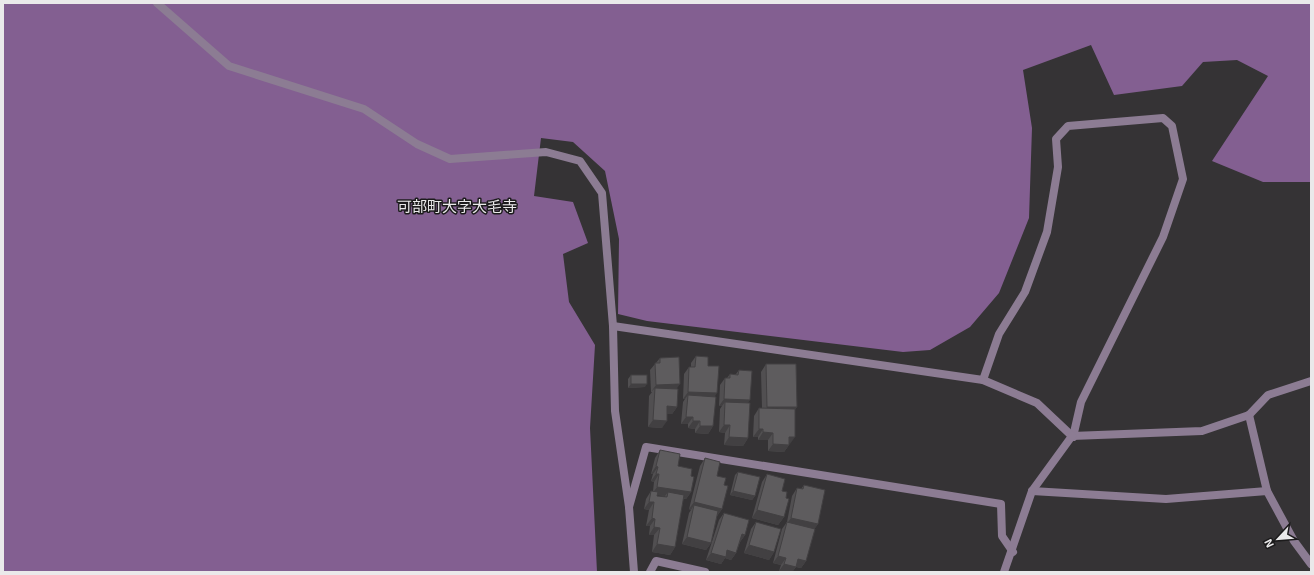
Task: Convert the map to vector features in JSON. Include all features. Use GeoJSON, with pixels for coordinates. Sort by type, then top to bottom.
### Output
{"type":"FeatureCollection","features":[{"type":"Feature","properties":{"kind":"street"},"geometry":{"type":"LineString","coordinates":[[157,3],[229,66],[364,109],[417,144],[450,159],[546,152],[580,161],[602,193],[613,326],[615,411],[629,507],[634,572]]}},
{"type":"Feature","properties":{"kind":"street"},"geometry":{"type":"LineString","coordinates":[[983,380],[999,334],[1025,292],[1047,232],[1058,167],[1056,139],[1068,126],[1163,118],[1172,126],[1183,179],[1163,237],[1081,402],[1072,436],[1032,491],[1004,572]]}},
{"type":"Feature","properties":{"kind":"street"},"geometry":{"type":"LineString","coordinates":[[613,326],[983,380],[1037,402],[1072,436],[1202,430],[1249,415],[1268,395],[1311,381]]}},
{"type":"Feature","properties":{"kind":"street"},"geometry":{"type":"LineString","coordinates":[[1249,415],[1267,491],[1294,541],[1311,564]]}},
{"type":"Feature","properties":{"kind":"street"},"geometry":{"type":"LineString","coordinates":[[629,507],[646,447],[1002,504],[1002,536],[1012,552]]}},
{"type":"Feature","properties":{"kind":"street"},"geometry":{"type":"LineString","coordinates":[[1032,491],[1166,499],[1267,491]]}},
{"type":"Feature","properties":{"kind":"street"},"geometry":{"type":"LineString","coordinates":[[650,572],[656,562],[705,572]]}},
{"type":"Feature","properties":{"kind":"shaded area"},"geometry":{"type":"Polygon","coordinates":[[[3,3],[1311,3],[1311,182],[1263,182],[1212,161],[1268,76],[1237,60],[1203,62],[1182,86],[1114,95],[1091,45],[1023,70],[1032,128],[1029,218],[999,293],[970,327],[930,350],[903,352],[647,321],[618,314],[619,239],[605,171],[573,142],[541,138],[534,196],[573,202],[588,243],[563,254],[569,302],[595,345],[590,428],[597,572],[3,572],[3,3]]]}},
{"type":"Feature","properties":{"kind":"building"},"geometry":{"type":"Polygon","coordinates":[[[696,356],[708,357],[708,366],[719,366],[717,393],[688,392],[689,367],[695,367],[696,356]]]}},
{"type":"Feature","properties":{"kind":"building"},"geometry":{"type":"Polygon","coordinates":[[[679,357],[680,384],[656,385],[655,363],[660,363],[660,358],[679,357]]]}},
{"type":"Feature","properties":{"kind":"building"},"geometry":{"type":"Polygon","coordinates":[[[766,364],[796,364],[797,407],[767,407],[766,364]]]}},
{"type":"Feature","properties":{"kind":"building"},"geometry":{"type":"Polygon","coordinates":[[[739,370],[752,371],[750,400],[724,399],[725,378],[730,378],[730,374],[738,375],[739,370]]]}},
{"type":"Feature","properties":{"kind":"building"},"geometry":{"type":"Polygon","coordinates":[[[631,375],[647,375],[647,384],[631,384],[631,375]]]}},
{"type":"Feature","properties":{"kind":"building"},"geometry":{"type":"Polygon","coordinates":[[[655,388],[678,389],[677,407],[667,406],[667,421],[653,420],[655,388]]]}},
{"type":"Feature","properties":{"kind":"building"},"geometry":{"type":"Polygon","coordinates":[[[688,395],[716,397],[713,426],[700,426],[700,421],[693,421],[693,417],[686,417],[688,395]]]}},
{"type":"Feature","properties":{"kind":"building"},"geometry":{"type":"Polygon","coordinates":[[[725,402],[750,403],[748,438],[729,437],[730,425],[724,425],[725,402]]]}},
{"type":"Feature","properties":{"kind":"building"},"geometry":{"type":"Polygon","coordinates":[[[759,408],[795,409],[795,437],[789,437],[789,445],[773,444],[773,433],[763,432],[763,429],[759,429],[759,408]]]}},
{"type":"Feature","properties":{"kind":"building"},"geometry":{"type":"Polygon","coordinates":[[[660,450],[680,454],[678,466],[692,469],[691,476],[694,477],[691,492],[657,487],[659,474],[656,474],[658,467],[656,466],[660,450]]]}},
{"type":"Feature","properties":{"kind":"building"},"geometry":{"type":"Polygon","coordinates":[[[705,458],[720,462],[717,476],[726,478],[724,485],[728,486],[722,509],[694,502],[705,458]]]}},
{"type":"Feature","properties":{"kind":"building"},"geometry":{"type":"Polygon","coordinates":[[[738,472],[760,477],[755,496],[733,491],[738,472]]]}},
{"type":"Feature","properties":{"kind":"building"},"geometry":{"type":"Polygon","coordinates":[[[767,474],[785,479],[782,491],[787,492],[786,498],[789,499],[784,517],[757,510],[767,474]]]}},
{"type":"Feature","properties":{"kind":"building"},"geometry":{"type":"Polygon","coordinates":[[[804,485],[825,490],[818,524],[791,518],[797,488],[803,489],[804,485]]]}},
{"type":"Feature","properties":{"kind":"building"},"geometry":{"type":"Polygon","coordinates":[[[651,491],[658,492],[657,496],[667,497],[668,492],[684,495],[675,547],[657,544],[660,528],[654,527],[655,519],[652,518],[654,502],[649,502],[651,491]]]}},
{"type":"Feature","properties":{"kind":"building"},"geometry":{"type":"Polygon","coordinates":[[[694,505],[718,511],[711,543],[687,537],[694,505]]]}},
{"type":"Feature","properties":{"kind":"building"},"geometry":{"type":"Polygon","coordinates":[[[724,513],[749,520],[745,535],[742,534],[736,553],[727,550],[726,557],[711,553],[724,513]]]}},
{"type":"Feature","properties":{"kind":"building"},"geometry":{"type":"Polygon","coordinates":[[[756,522],[781,529],[774,552],[749,545],[756,522]]]}},
{"type":"Feature","properties":{"kind":"building"},"geometry":{"type":"Polygon","coordinates":[[[787,522],[815,529],[806,561],[798,559],[796,567],[784,564],[786,558],[778,556],[787,522]]]}},
{"type":"Feature","properties":{"kind":"district","name":"可部町大字大毛寺"},"geometry":{"type":"Point","coordinates":[457,206]}}]}
